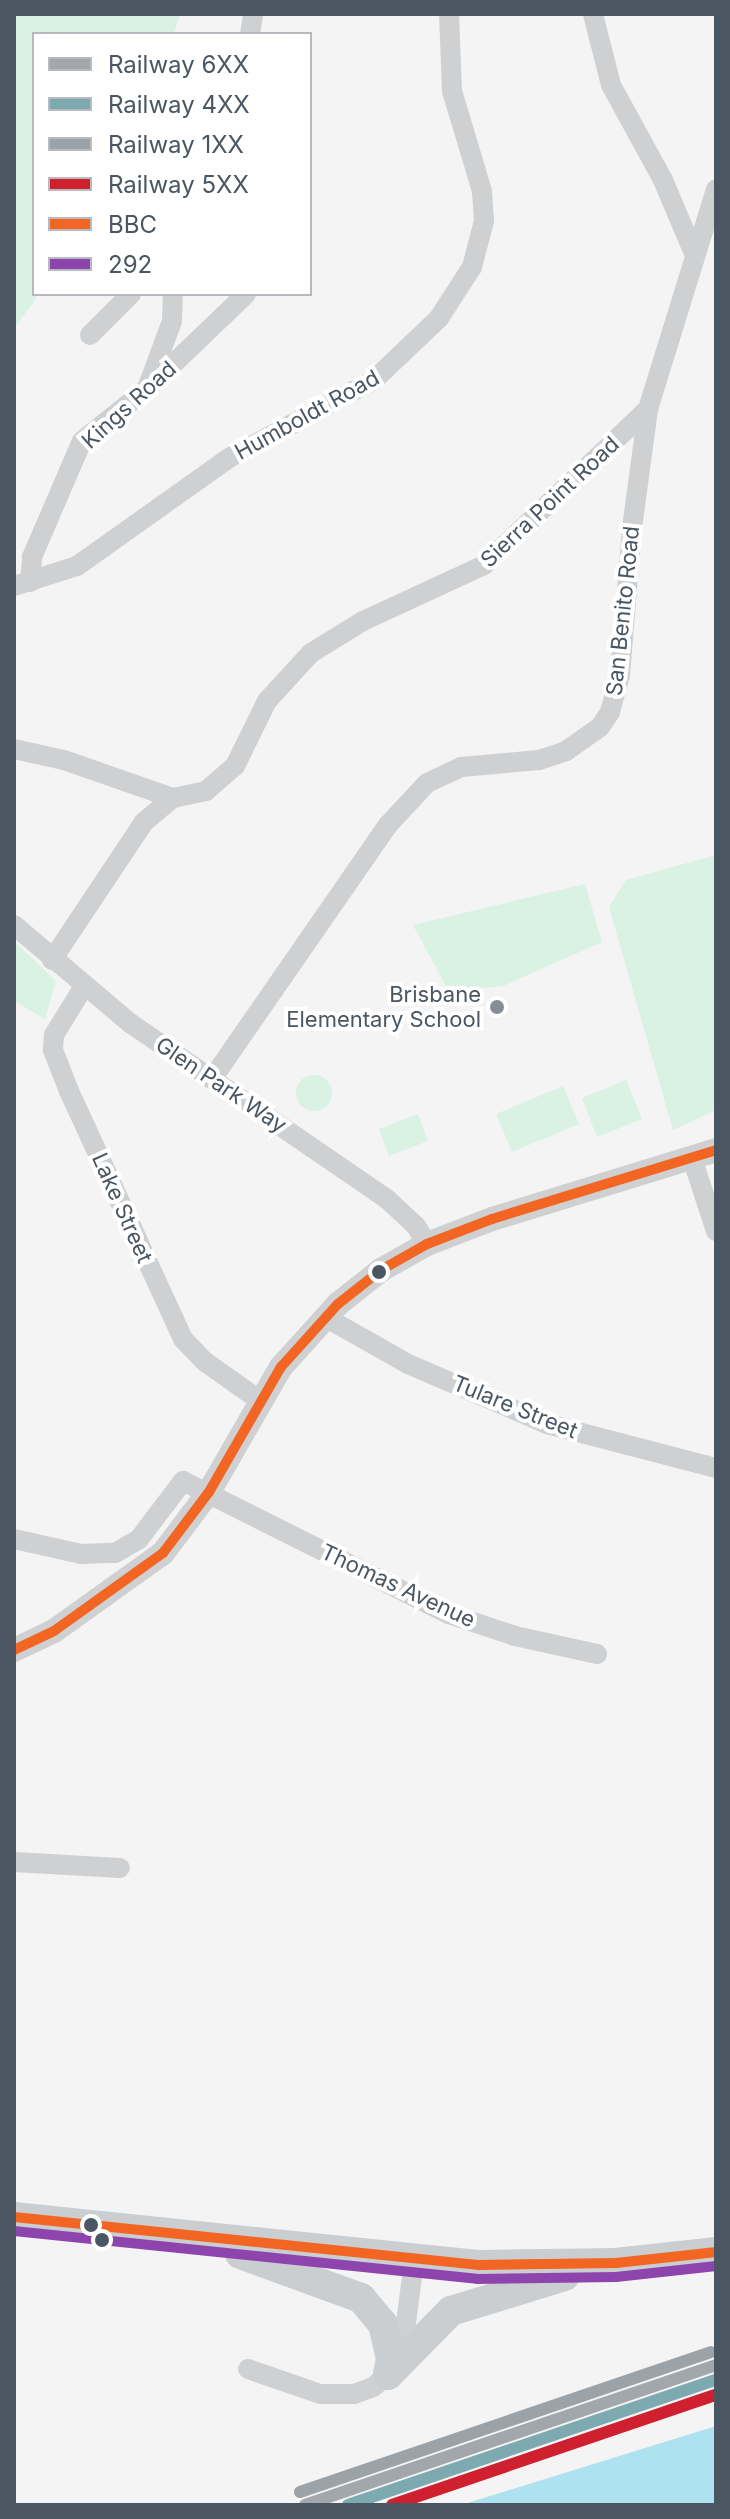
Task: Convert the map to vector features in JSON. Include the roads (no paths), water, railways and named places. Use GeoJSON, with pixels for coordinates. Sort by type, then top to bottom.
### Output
{"type":"FeatureCollection","features":[{"type":"Feature","properties":{"kind":"main road"},"geometry":{"type":"LineString","coordinates":[[14,2217],[414,2261],[616,2263],[716,2252]]}},
{"type":"Feature","properties":{"kind":"main road"},"geometry":{"type":"LineString","coordinates":[[185,2235],[361,2298],[383,2324],[391,2359],[388,2375]]}},
{"type":"Feature","properties":{"kind":"main road"},"geometry":{"type":"LineString","coordinates":[[388,2375],[451,2311],[616,2263]]}},
{"type":"Feature","properties":{"kind":"street","name":"Humboldt Road"},"geometry":{"type":"LineString","coordinates":[[22,584],[77,566],[229,458],[374,380],[439,318],[470,271],[484,221],[482,191],[452,91],[449,14]]}},
{"type":"Feature","properties":{"kind":"street"},"geometry":{"type":"LineString","coordinates":[[593,14],[611,85],[663,180],[693,251]]}},
{"type":"Feature","properties":{"kind":"street","name":"San Benito Road"},"geometry":{"type":"LineString","coordinates":[[212,1079],[388,825],[427,783],[461,767],[539,760],[566,751],[600,727],[610,712],[620,675],[632,528],[648,409],[693,251],[716,189]]}},
{"type":"Feature","properties":{"kind":"street"},"geometry":{"type":"LineString","coordinates":[[90,335],[129,296]]}},
{"type":"Feature","properties":{"kind":"street"},"geometry":{"type":"LineString","coordinates":[[147,389],[172,321],[173,296]]}},
{"type":"Feature","properties":{"kind":"street","name":"Kings Road"},"geometry":{"type":"LineString","coordinates":[[22,584],[82,441],[147,389],[244,296]]}},
{"type":"Feature","properties":{"kind":"street","name":"Sierra Point Road"},"geometry":{"type":"LineString","coordinates":[[173,798],[206,791],[229,774],[267,701],[311,653],[363,621],[484,565],[648,409]]}},
{"type":"Feature","properties":{"kind":"street"},"geometry":{"type":"LineString","coordinates":[[14,749],[64,760],[173,798]]}},
{"type":"Feature","properties":{"kind":"street"},"geometry":{"type":"LineString","coordinates":[[52,960],[144,822],[173,798]]}},
{"type":"Feature","properties":{"kind":"street","name":"Glen Park Way"},"geometry":{"type":"LineString","coordinates":[[14,925],[83,988],[387,1199],[416,1226],[427,1244]]}},
{"type":"Feature","properties":{"kind":"street","name":"Lake Street"},"geometry":{"type":"LineString","coordinates":[[83,988],[54,1035],[53,1050],[69,1091],[183,1339],[204,1361],[259,1400]]}},
{"type":"Feature","properties":{"kind":"street"},"geometry":{"type":"LineString","coordinates":[[14,1650],[54,1631],[140,1572],[173,1543],[209,1492],[259,1400],[325,1317],[381,1270],[427,1244],[716,1150]]}},
{"type":"Feature","properties":{"kind":"street"},"geometry":{"type":"LineString","coordinates":[[692,1158],[716,1231]]}},
{"type":"Feature","properties":{"kind":"street","name":"Tulare Street"},"geometry":{"type":"LineString","coordinates":[[325,1317],[408,1364],[547,1424],[716,1468]]}},
{"type":"Feature","properties":{"kind":"street"},"geometry":{"type":"LineString","coordinates":[[14,1539],[81,1554],[115,1553],[139,1539],[183,1481],[209,1492]]}},
{"type":"Feature","properties":{"kind":"street","name":"Thomas Avenue"},"geometry":{"type":"LineString","coordinates":[[209,1492],[449,1614],[515,1636],[597,1654]]}},
{"type":"Feature","properties":{"kind":"street"},"geometry":{"type":"LineString","coordinates":[[14,1862],[120,1868]]}},
{"type":"Feature","properties":{"kind":"street"},"geometry":{"type":"LineString","coordinates":[[248,2369],[337,2396],[373,2387],[388,2375],[403,2346],[414,2261]]}},
{"type":"Feature","properties":{"kind":"water"},"geometry":{"type":"Polygon","coordinates":[[[716,2426],[716,2505],[461,2505],[716,2426]]]}},
{"type":"Feature","properties":{"kind":"rail line","name":"1XX"},"geometry":{"type":"LineString","coordinates":[[300,2492],[711,2352]]}},
{"type":"Feature","properties":{"kind":"rail line","name":"6XX"},"geometry":{"type":"LineString","coordinates":[[305,2505],[716,2365]]}},
{"type":"Feature","properties":{"kind":"rail line","name":"4XX"},"geometry":{"type":"LineString","coordinates":[[348,2505],[716,2380]]}},
{"type":"Feature","properties":{"kind":"rail line","name":"5XX"},"geometry":{"type":"LineString","coordinates":[[392,2505],[716,2395]]}},
{"type":"Feature","properties":{"kind":"place","name":"Brisbane Elementary School"},"geometry":{"type":"Point","coordinates":[497,1007]}}]}
